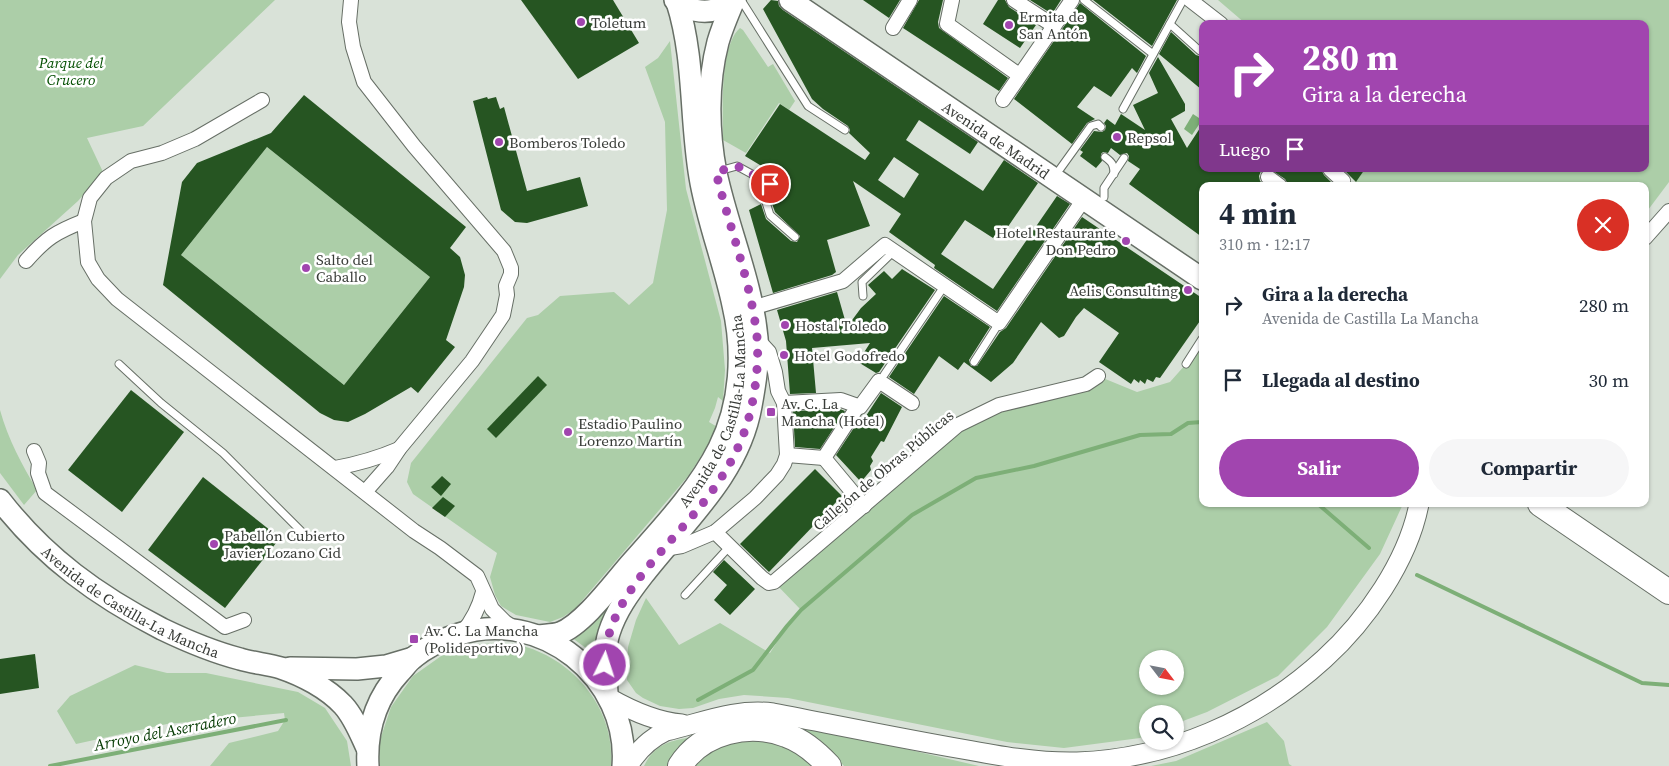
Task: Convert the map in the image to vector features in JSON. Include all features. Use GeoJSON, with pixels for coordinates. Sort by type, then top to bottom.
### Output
{"type":"FeatureCollection","features":[{"type":"Feature","properties":{"kind":"highway"},"geometry":{"type":"LineString","coordinates":[[1544,507],[1669,592]]}},
{"type":"Feature","properties":{"kind":"highway"},"geometry":{"type":"LineString","coordinates":[[1563,507],[1669,580]]}},
{"type":"Feature","properties":{"kind":"highway"},"geometry":{"type":"LineString","coordinates":[[680,766],[695,749],[710,739],[725,732],[746,728],[766,729],[787,735],[808,746],[829,766]]}},
{"type":"Feature","properties":{"kind":"main road"},"geometry":{"type":"LineString","coordinates":[[676,1],[690,9],[706,11],[717,9],[736,0]]}},
{"type":"Feature","properties":{"kind":"main road","name":"Avenida de Castilla-La Mancha"},"geometry":{"type":"LineString","coordinates":[[608,695],[605,655],[608,634],[617,612],[626,597],[718,483],[739,448],[748,422],[755,386],[757,339],[752,308],[716,172],[710,107],[712,73],[718,41],[736,0]]}},
{"type":"Feature","properties":{"kind":"main road","name":"Avenida de Madrid"},"geometry":{"type":"LineString","coordinates":[[790,0],[1094,198],[1199,262]]}},
{"type":"Feature","properties":{"kind":"main road","name":"Avenida de Madrid"},"geometry":{"type":"LineString","coordinates":[[813,0],[1060,169],[1094,198],[1199,277]]}},
{"type":"Feature","properties":{"kind":"main road","name":"Avenida de Castilla-La Mancha"},"geometry":{"type":"LineString","coordinates":[[538,636],[560,633],[580,620],[607,592],[677,510],[720,448],[730,422],[736,395],[740,362],[738,336],[731,296],[702,189],[697,162],[687,43],[676,1]]}},
{"type":"Feature","properties":{"kind":"main road","name":"Avenida de Castilla-La Mancha"},"geometry":{"type":"LineString","coordinates":[[0,500],[40,546],[102,596],[163,629],[196,644],[240,659],[280,668],[308,680],[331,694],[344,706],[357,726],[367,757]]}},
{"type":"Feature","properties":{"kind":"main road"},"geometry":{"type":"LineString","coordinates":[[628,766],[643,746],[666,731],[736,713],[760,711],[928,743],[1027,759],[1076,762],[1120,758],[1194,740],[1223,728],[1292,687],[1346,636],[1370,606],[1388,579],[1408,539],[1418,507]]}},
{"type":"Feature","properties":{"kind":"main road"},"geometry":{"type":"LineString","coordinates":[[1408,539],[1428,507]]}},
{"type":"Feature","properties":{"kind":"main road"},"geometry":{"type":"LineString","coordinates":[[367,757],[374,714],[390,684],[413,658],[445,639],[462,633],[480,629],[517,630],[559,645],[594,674],[608,695],[620,728],[623,744],[623,766]]}},
{"type":"Feature","properties":{"kind":"main road","name":"Avenida de Castilla-La Mancha"},"geometry":{"type":"LineString","coordinates":[[280,668],[357,669],[386,666],[413,658]]}},
{"type":"Feature","properties":{"kind":"main road"},"geometry":{"type":"LineString","coordinates":[[608,695],[627,708],[668,723],[694,725]]}},
{"type":"Feature","properties":{"kind":"street"},"geometry":{"type":"LineString","coordinates":[[351,0],[350,22],[352,39],[364,82],[414,146],[504,251],[511,268],[511,274],[506,286],[504,315],[472,361],[365,492]]}},
{"type":"Feature","properties":{"kind":"street"},"geometry":{"type":"LineString","coordinates":[[893,28],[910,0]]}},
{"type":"Feature","properties":{"kind":"street"},"geometry":{"type":"LineString","coordinates":[[952,0],[947,24],[1019,75]]}},
{"type":"Feature","properties":{"kind":"street"},"geometry":{"type":"LineString","coordinates":[[1014,0],[1054,26]]}},
{"type":"Feature","properties":{"kind":"street"},"geometry":{"type":"LineString","coordinates":[[1003,100],[1072,0]]}},
{"type":"Feature","properties":{"kind":"street"},"geometry":{"type":"LineString","coordinates":[[1190,0],[1216,20]]}},
{"type":"Feature","properties":{"kind":"street"},"geometry":{"type":"LineString","coordinates":[[262,100],[195,138],[162,153],[131,162],[106,178],[90,198],[84,221],[88,262],[98,279],[117,299],[414,531],[440,548],[476,576],[492,609],[505,622],[517,630]]}},
{"type":"Feature","properties":{"kind":"street"},"geometry":{"type":"LineString","coordinates":[[1333,172],[1343,182]]}},
{"type":"Feature","properties":{"kind":"street"},"geometry":{"type":"LineString","coordinates":[[1268,178],[1274,182]]}},
{"type":"Feature","properties":{"kind":"street"},"geometry":{"type":"LineString","coordinates":[[752,308],[843,281],[885,245],[999,323],[1094,198]]}},
{"type":"Feature","properties":{"kind":"street"},"geometry":{"type":"LineString","coordinates":[[1649,234],[1669,211]]}},
{"type":"Feature","properties":{"kind":"street"},"geometry":{"type":"LineString","coordinates":[[26,260],[43,241],[66,228],[84,221]]}},
{"type":"Feature","properties":{"kind":"street"},"geometry":{"type":"LineString","coordinates":[[664,549],[682,546],[715,532],[777,476],[784,464],[787,455],[784,403],[778,390],[769,352],[757,339]]}},
{"type":"Feature","properties":{"kind":"street","name":"Callejón de Obras Públicas"},"geometry":{"type":"LineString","coordinates":[[715,532],[762,578],[769,583],[774,582],[958,425],[999,405],[1086,384],[1098,376]]}},
{"type":"Feature","properties":{"kind":"street"},"geometry":{"type":"LineString","coordinates":[[824,458],[858,406],[860,407],[878,381],[912,403]]}},
{"type":"Feature","properties":{"kind":"street"},"geometry":{"type":"LineString","coordinates":[[784,403],[841,400],[858,406]]}},
{"type":"Feature","properties":{"kind":"street"},"geometry":{"type":"LineString","coordinates":[[335,468],[353,465],[399,449]]}},
{"type":"Feature","properties":{"kind":"street"},"geometry":{"type":"LineString","coordinates":[[34,452],[38,463],[38,473],[45,493],[225,627],[244,620]]}},
{"type":"Feature","properties":{"kind":"street"},"geometry":{"type":"LineString","coordinates":[[787,455],[824,458],[864,506]]}},
{"type":"Feature","properties":{"kind":"street"},"geometry":{"type":"LineString","coordinates":[[462,633],[472,622],[479,609],[483,592]]}},
{"type":"Feature","properties":{"kind":"lane"},"geometry":{"type":"LineString","coordinates":[[736,0],[808,106],[845,130]]}},
{"type":"Feature","properties":{"kind":"lane"},"geometry":{"type":"LineString","coordinates":[[1084,0],[1153,54]]}},
{"type":"Feature","properties":{"kind":"lane"},"geometry":{"type":"LineString","coordinates":[[1123,109],[1183,0]]}},
{"type":"Feature","properties":{"kind":"lane"},"geometry":{"type":"LineString","coordinates":[[1170,24],[1199,50]]}},
{"type":"Feature","properties":{"kind":"lane"},"geometry":{"type":"LineString","coordinates":[[1060,169],[1091,126],[1098,124],[1101,127]]}},
{"type":"Feature","properties":{"kind":"lane"},"geometry":{"type":"LineString","coordinates":[[1078,144],[1086,142],[1088,145]]}},
{"type":"Feature","properties":{"kind":"lane"},"geometry":{"type":"LineString","coordinates":[[1105,157],[1111,160],[1114,166],[1114,174]]}},
{"type":"Feature","properties":{"kind":"lane"},"geometry":{"type":"LineString","coordinates":[[1094,198],[1104,188],[1124,158]]}},
{"type":"Feature","properties":{"kind":"lane"},"geometry":{"type":"LineString","coordinates":[[716,172],[737,166],[770,184],[764,196],[770,215],[795,237]]}},
{"type":"Feature","properties":{"kind":"lane"},"geometry":{"type":"LineString","coordinates":[[863,296],[862,282],[894,251]]}},
{"type":"Feature","properties":{"kind":"lane"},"geometry":{"type":"LineString","coordinates":[[884,375],[944,285]]}},
{"type":"Feature","properties":{"kind":"lane"},"geometry":{"type":"LineString","coordinates":[[974,362],[999,323]]}},
{"type":"Feature","properties":{"kind":"lane"},"geometry":{"type":"LineString","coordinates":[[1186,364],[1199,344]]}},
{"type":"Feature","properties":{"kind":"lane"},"geometry":{"type":"LineString","coordinates":[[120,364],[161,403],[223,453],[305,535]]}},
{"type":"Feature","properties":{"kind":"lane"},"geometry":{"type":"LineString","coordinates":[[685,595],[730,546]]}},
{"type":"Feature","properties":{"kind":"green space","name":"Parque del Crucero"},"geometry":{"type":"Polygon","coordinates":[[[0,0],[275,0],[143,126],[87,138],[103,172],[78,201],[18,255],[0,279],[0,0]]]}},
{"type":"Feature","properties":{"kind":"green space"},"geometry":{"type":"Polygon","coordinates":[[[1218,0],[1669,0],[1669,182],[1649,209],[1649,182],[1356,182],[1363,172],[1649,172],[1649,20],[1241,20],[1218,0]]]}},
{"type":"Feature","properties":{"kind":"green space"},"geometry":{"type":"Polygon","coordinates":[[[740,28],[768,67],[773,64],[795,101],[789,110],[779,103],[746,153],[723,140],[725,64],[733,37],[740,28]]]}},
{"type":"Feature","properties":{"kind":"green space","name":"Estadio Paulino Lorenzo Martín"},"geometry":{"type":"Polygon","coordinates":[[[670,41],[686,189],[721,321],[725,370],[723,401],[718,397],[709,422],[719,428],[689,475],[575,609],[563,617],[550,622],[516,615],[501,606],[495,595],[490,577],[497,553],[413,494],[407,482],[411,463],[527,318],[538,315],[560,296],[614,292],[629,305],[653,283],[667,210],[665,122],[645,67],[658,58],[670,41]]]}},
{"type":"Feature","properties":{"kind":"green space"},"geometry":{"type":"Polygon","coordinates":[[[267,147],[430,277],[344,385],[181,255],[267,147]]]}},
{"type":"Feature","properties":{"kind":"green space"},"geometry":{"type":"Polygon","coordinates":[[[1199,344],[1199,507],[1402,507],[1380,554],[1327,627],[1278,676],[1207,712],[1184,721],[1184,705],[1139,705],[1139,738],[1064,748],[1007,742],[788,698],[744,695],[719,699],[693,708],[679,709],[660,706],[643,698],[636,693],[627,680],[628,647],[636,620],[646,598],[679,645],[720,623],[770,653],[787,626],[801,610],[774,582],[958,425],[1098,376],[1137,392],[1170,382],[1186,364],[1199,344]]]}},
{"type":"Feature","properties":{"kind":"green space"},"geometry":{"type":"Polygon","coordinates":[[[0,410],[16,452],[37,490],[24,505],[0,473],[0,410]]]}},
{"type":"Feature","properties":{"kind":"green space"},"geometry":{"type":"Polygon","coordinates":[[[619,587],[600,627],[594,654],[571,637],[619,587]]]}},
{"type":"Feature","properties":{"kind":"green space"},"geometry":{"type":"Polygon","coordinates":[[[505,643],[519,645],[557,661],[573,674],[587,689],[598,706],[606,725],[611,745],[611,766],[380,766],[379,743],[391,707],[413,676],[444,654],[480,644],[505,643]]]}},
{"type":"Feature","properties":{"kind":"green space"},"geometry":{"type":"Polygon","coordinates":[[[135,665],[167,673],[206,673],[298,692],[325,708],[347,741],[351,766],[210,766],[229,743],[278,731],[285,720],[284,713],[167,724],[76,744],[57,711],[70,696],[135,665]]]}},
{"type":"Feature","properties":{"kind":"green space"},"geometry":{"type":"Polygon","coordinates":[[[1267,722],[1284,741],[1289,764],[1292,766],[1151,766],[1176,761],[1267,722]]]}},
{"type":"Feature","properties":{"kind":"green space"},"geometry":{"type":"Polygon","coordinates":[[[784,723],[837,733],[979,766],[844,766],[819,739],[784,723]]]}},
{"type":"Feature","properties":{"kind":"green space"},"geometry":{"type":"Polygon","coordinates":[[[700,736],[673,766],[644,766],[654,751],[667,743],[700,736]]]}},
{"type":"Feature","properties":{"kind":"green space"},"geometry":{"type":"Polygon","coordinates":[[[747,739],[769,741],[793,748],[818,766],[695,766],[712,752],[747,739]]]}},
{"type":"Feature","properties":{"kind":"shaded area"},"geometry":{"type":"Polygon","coordinates":[[[1193,114],[1199,118],[1199,124],[1192,135],[1184,129],[1193,114]]]}},
{"type":"Feature","properties":{"kind":"building","name":"Toletum"},"geometry":{"type":"Polygon","coordinates":[[[521,0],[613,0],[639,43],[578,79],[521,0]]]}},
{"type":"Feature","properties":{"kind":"building"},"geometry":{"type":"Polygon","coordinates":[[[771,0],[778,1],[779,6],[783,10],[978,142],[970,154],[919,120],[906,140],[983,191],[1004,160],[1038,183],[1005,231],[1000,228],[993,238],[965,220],[941,254],[993,289],[1057,196],[1070,204],[997,311],[934,268],[935,265],[889,232],[901,214],[853,181],[870,226],[827,240],[836,272],[832,275],[773,293],[749,210],[761,204],[766,219],[791,241],[797,242],[800,236],[775,212],[770,198],[783,179],[745,156],[780,104],[865,160],[870,153],[849,133],[848,126],[812,99],[763,9],[771,0]],[[894,157],[878,180],[904,198],[919,174],[894,157]]]}},
{"type":"Feature","properties":{"kind":"building"},"geometry":{"type":"Polygon","coordinates":[[[863,0],[900,0],[889,18],[863,0]]]}},
{"type":"Feature","properties":{"kind":"building"},"geometry":{"type":"Polygon","coordinates":[[[919,0],[943,0],[938,22],[939,28],[1008,78],[999,91],[903,28],[919,0]]]}},
{"type":"Feature","properties":{"kind":"building","name":"Ermita de San Antón"},"geometry":{"type":"Polygon","coordinates":[[[998,0],[1005,0],[1009,7],[1036,25],[1020,48],[983,24],[998,0]]]}},
{"type":"Feature","properties":{"kind":"building"},"geometry":{"type":"Polygon","coordinates":[[[1030,0],[1061,0],[1052,14],[1030,0]]]}},
{"type":"Feature","properties":{"kind":"building"},"geometry":{"type":"Polygon","coordinates":[[[1093,0],[1177,0],[1152,46],[1093,0]]]}},
{"type":"Feature","properties":{"kind":"building"},"geometry":{"type":"Polygon","coordinates":[[[1080,3],[1146,56],[1137,73],[1132,68],[1111,97],[1094,86],[1077,107],[1095,119],[1087,123],[1072,144],[1014,99],[1080,3]]]}},
{"type":"Feature","properties":{"kind":"building"},"geometry":{"type":"Polygon","coordinates":[[[1171,32],[1199,56],[1199,87],[1159,54],[1171,32]]]}},
{"type":"Feature","properties":{"kind":"building"},"geometry":{"type":"Polygon","coordinates":[[[1158,57],[1185,104],[1185,111],[1171,119],[1187,148],[1199,130],[1199,172],[1261,172],[1259,176],[1261,182],[1199,182],[1199,235],[1129,184],[1140,169],[1128,161],[1129,156],[1127,153],[1120,155],[1111,148],[1108,153],[1103,152],[1101,154],[1102,161],[1096,168],[1080,156],[1083,152],[1080,150],[1094,131],[1102,132],[1105,130],[1106,126],[1104,123],[1107,119],[1115,125],[1121,114],[1145,130],[1133,105],[1158,93],[1149,73],[1158,57]]]}},
{"type":"Feature","properties":{"kind":"building"},"geometry":{"type":"Polygon","coordinates":[[[304,95],[466,227],[450,248],[460,257],[465,275],[464,287],[446,340],[455,347],[418,393],[411,387],[348,422],[334,420],[320,413],[163,285],[182,182],[197,163],[271,133],[304,95]],[[267,147],[181,255],[344,385],[430,277],[267,147]]]}},
{"type":"Feature","properties":{"kind":"building"},"geometry":{"type":"Polygon","coordinates":[[[487,97],[488,99],[496,97],[500,109],[504,107],[527,191],[580,177],[588,206],[527,223],[515,222],[501,210],[473,101],[487,97]]]}},
{"type":"Feature","properties":{"kind":"building"},"geometry":{"type":"Polygon","coordinates":[[[1274,172],[1322,172],[1331,182],[1287,182],[1274,172]]]}},
{"type":"Feature","properties":{"kind":"building"},"geometry":{"type":"Polygon","coordinates":[[[1346,172],[1363,172],[1356,182],[1346,172]]]}},
{"type":"Feature","properties":{"kind":"building"},"geometry":{"type":"Polygon","coordinates":[[[1082,217],[1199,296],[1199,322],[1160,378],[1156,377],[1153,382],[1147,379],[1145,384],[1140,380],[1139,383],[1134,379],[1131,384],[1099,362],[1119,333],[1084,308],[1064,336],[1059,338],[1041,322],[1013,363],[991,382],[964,362],[958,370],[939,356],[914,394],[889,377],[944,296],[990,327],[969,360],[971,366],[977,366],[1000,332],[1006,328],[1082,217]]]}},
{"type":"Feature","properties":{"kind":"building"},"geometry":{"type":"Polygon","coordinates":[[[902,269],[935,290],[879,372],[876,373],[858,362],[870,343],[812,348],[816,393],[790,394],[786,341],[777,310],[837,292],[847,327],[861,308],[876,294],[868,285],[884,271],[892,279],[902,269]]]}},
{"type":"Feature","properties":{"kind":"building"},"geometry":{"type":"Polygon","coordinates":[[[538,376],[547,385],[496,438],[487,429],[538,376]]]}},
{"type":"Feature","properties":{"kind":"building"},"geometry":{"type":"Polygon","coordinates":[[[131,390],[184,432],[122,512],[68,470],[131,390]]]}},
{"type":"Feature","properties":{"kind":"building"},"geometry":{"type":"Polygon","coordinates":[[[881,393],[902,407],[884,442],[881,441],[871,457],[873,461],[870,466],[871,470],[861,482],[836,455],[861,417],[864,419],[881,393]]]}},
{"type":"Feature","properties":{"kind":"building"},"geometry":{"type":"Polygon","coordinates":[[[840,409],[845,411],[820,449],[795,447],[793,411],[840,409]]]}},
{"type":"Feature","properties":{"kind":"building"},"geometry":{"type":"Polygon","coordinates":[[[815,469],[842,496],[769,572],[740,544],[815,469]]]}},
{"type":"Feature","properties":{"kind":"building"},"geometry":{"type":"Polygon","coordinates":[[[442,476],[451,484],[441,496],[431,487],[442,476]]]}},
{"type":"Feature","properties":{"kind":"building","name":"Pabellón Cubierto Javier Lozano Cid"},"geometry":{"type":"Polygon","coordinates":[[[203,477],[280,538],[225,608],[148,550],[203,477]]]}},
{"type":"Feature","properties":{"kind":"building"},"geometry":{"type":"Polygon","coordinates":[[[443,497],[455,506],[445,517],[432,508],[443,497]]]}},
{"type":"Feature","properties":{"kind":"building"},"geometry":{"type":"Polygon","coordinates":[[[724,560],[755,589],[730,615],[714,600],[727,585],[713,572],[724,560]]]}},
{"type":"Feature","properties":{"kind":"building"},"geometry":{"type":"Polygon","coordinates":[[[35,654],[39,688],[0,694],[0,659],[35,654]]]}},
{"type":"Feature","properties":{"kind":"waterway"},"geometry":{"type":"LineString","coordinates":[[698,700],[753,670],[801,610],[912,515],[976,478],[1034,466],[1140,435],[1171,434],[1188,423],[1199,422]]}},
{"type":"Feature","properties":{"kind":"waterway"},"geometry":{"type":"LineString","coordinates":[[1321,507],[1369,548]]}},
{"type":"Feature","properties":{"kind":"waterway"},"geometry":{"type":"LineString","coordinates":[[1417,575],[1642,683],[1669,685]]}},
{"type":"Feature","properties":{"kind":"waterway","name":"Arroyo del Aserradero"},"geometry":{"type":"LineString","coordinates":[[50,766],[286,720]]}},
{"type":"Feature","properties":{"kind":"place","name":"Toletum"},"geometry":{"type":"Point","coordinates":[581,22]}},
{"type":"Feature","properties":{"kind":"place","name":"Ermita de San Antón"},"geometry":{"type":"Point","coordinates":[1009,25]}},
{"type":"Feature","properties":{"kind":"place","name":"Repsol"},"geometry":{"type":"Point","coordinates":[1117,137]}},
{"type":"Feature","properties":{"kind":"place","name":"Bomberos Toledo"},"geometry":{"type":"Point","coordinates":[499,142]}},
{"type":"Feature","properties":{"kind":"place","name":"Hotel Restaurante Don Pedro"},"geometry":{"type":"Point","coordinates":[1126,241]}},
{"type":"Feature","properties":{"kind":"place","name":"Salto del Caballo"},"geometry":{"type":"Point","coordinates":[306,268]}},
{"type":"Feature","properties":{"kind":"place","name":"Aelis Consulting"},"geometry":{"type":"Point","coordinates":[1188,290]}},
{"type":"Feature","properties":{"kind":"place","name":"Hostal Toledo"},"geometry":{"type":"Point","coordinates":[785,325]}},
{"type":"Feature","properties":{"kind":"place","name":"Hotel Godofredo"},"geometry":{"type":"Point","coordinates":[784,355]}},
{"type":"Feature","properties":{"kind":"place","name":"Av. C. La Mancha (Hotel)"},"geometry":{"type":"Point","coordinates":[771,412]}},
{"type":"Feature","properties":{"kind":"place","name":"Estadio Paulino Lorenzo Martín"},"geometry":{"type":"Point","coordinates":[568,432]}},
{"type":"Feature","properties":{"kind":"place","name":"Pabellón Cubierto Javier Lozano Cid"},"geometry":{"type":"Point","coordinates":[214,544]}},
{"type":"Feature","properties":{"kind":"place","name":"Av. C. La Mancha (Polideportivo)"},"geometry":{"type":"Point","coordinates":[414,639]}},
{"type":"Feature","properties":{"kind":"route"},"geometry":{"type":"LineString","coordinates":[[605,665],[608,634],[617,612],[626,597],[718,483],[739,448],[746,429],[755,386],[757,339],[750,296],[716,172],[737,166],[770,184]]}}]}
